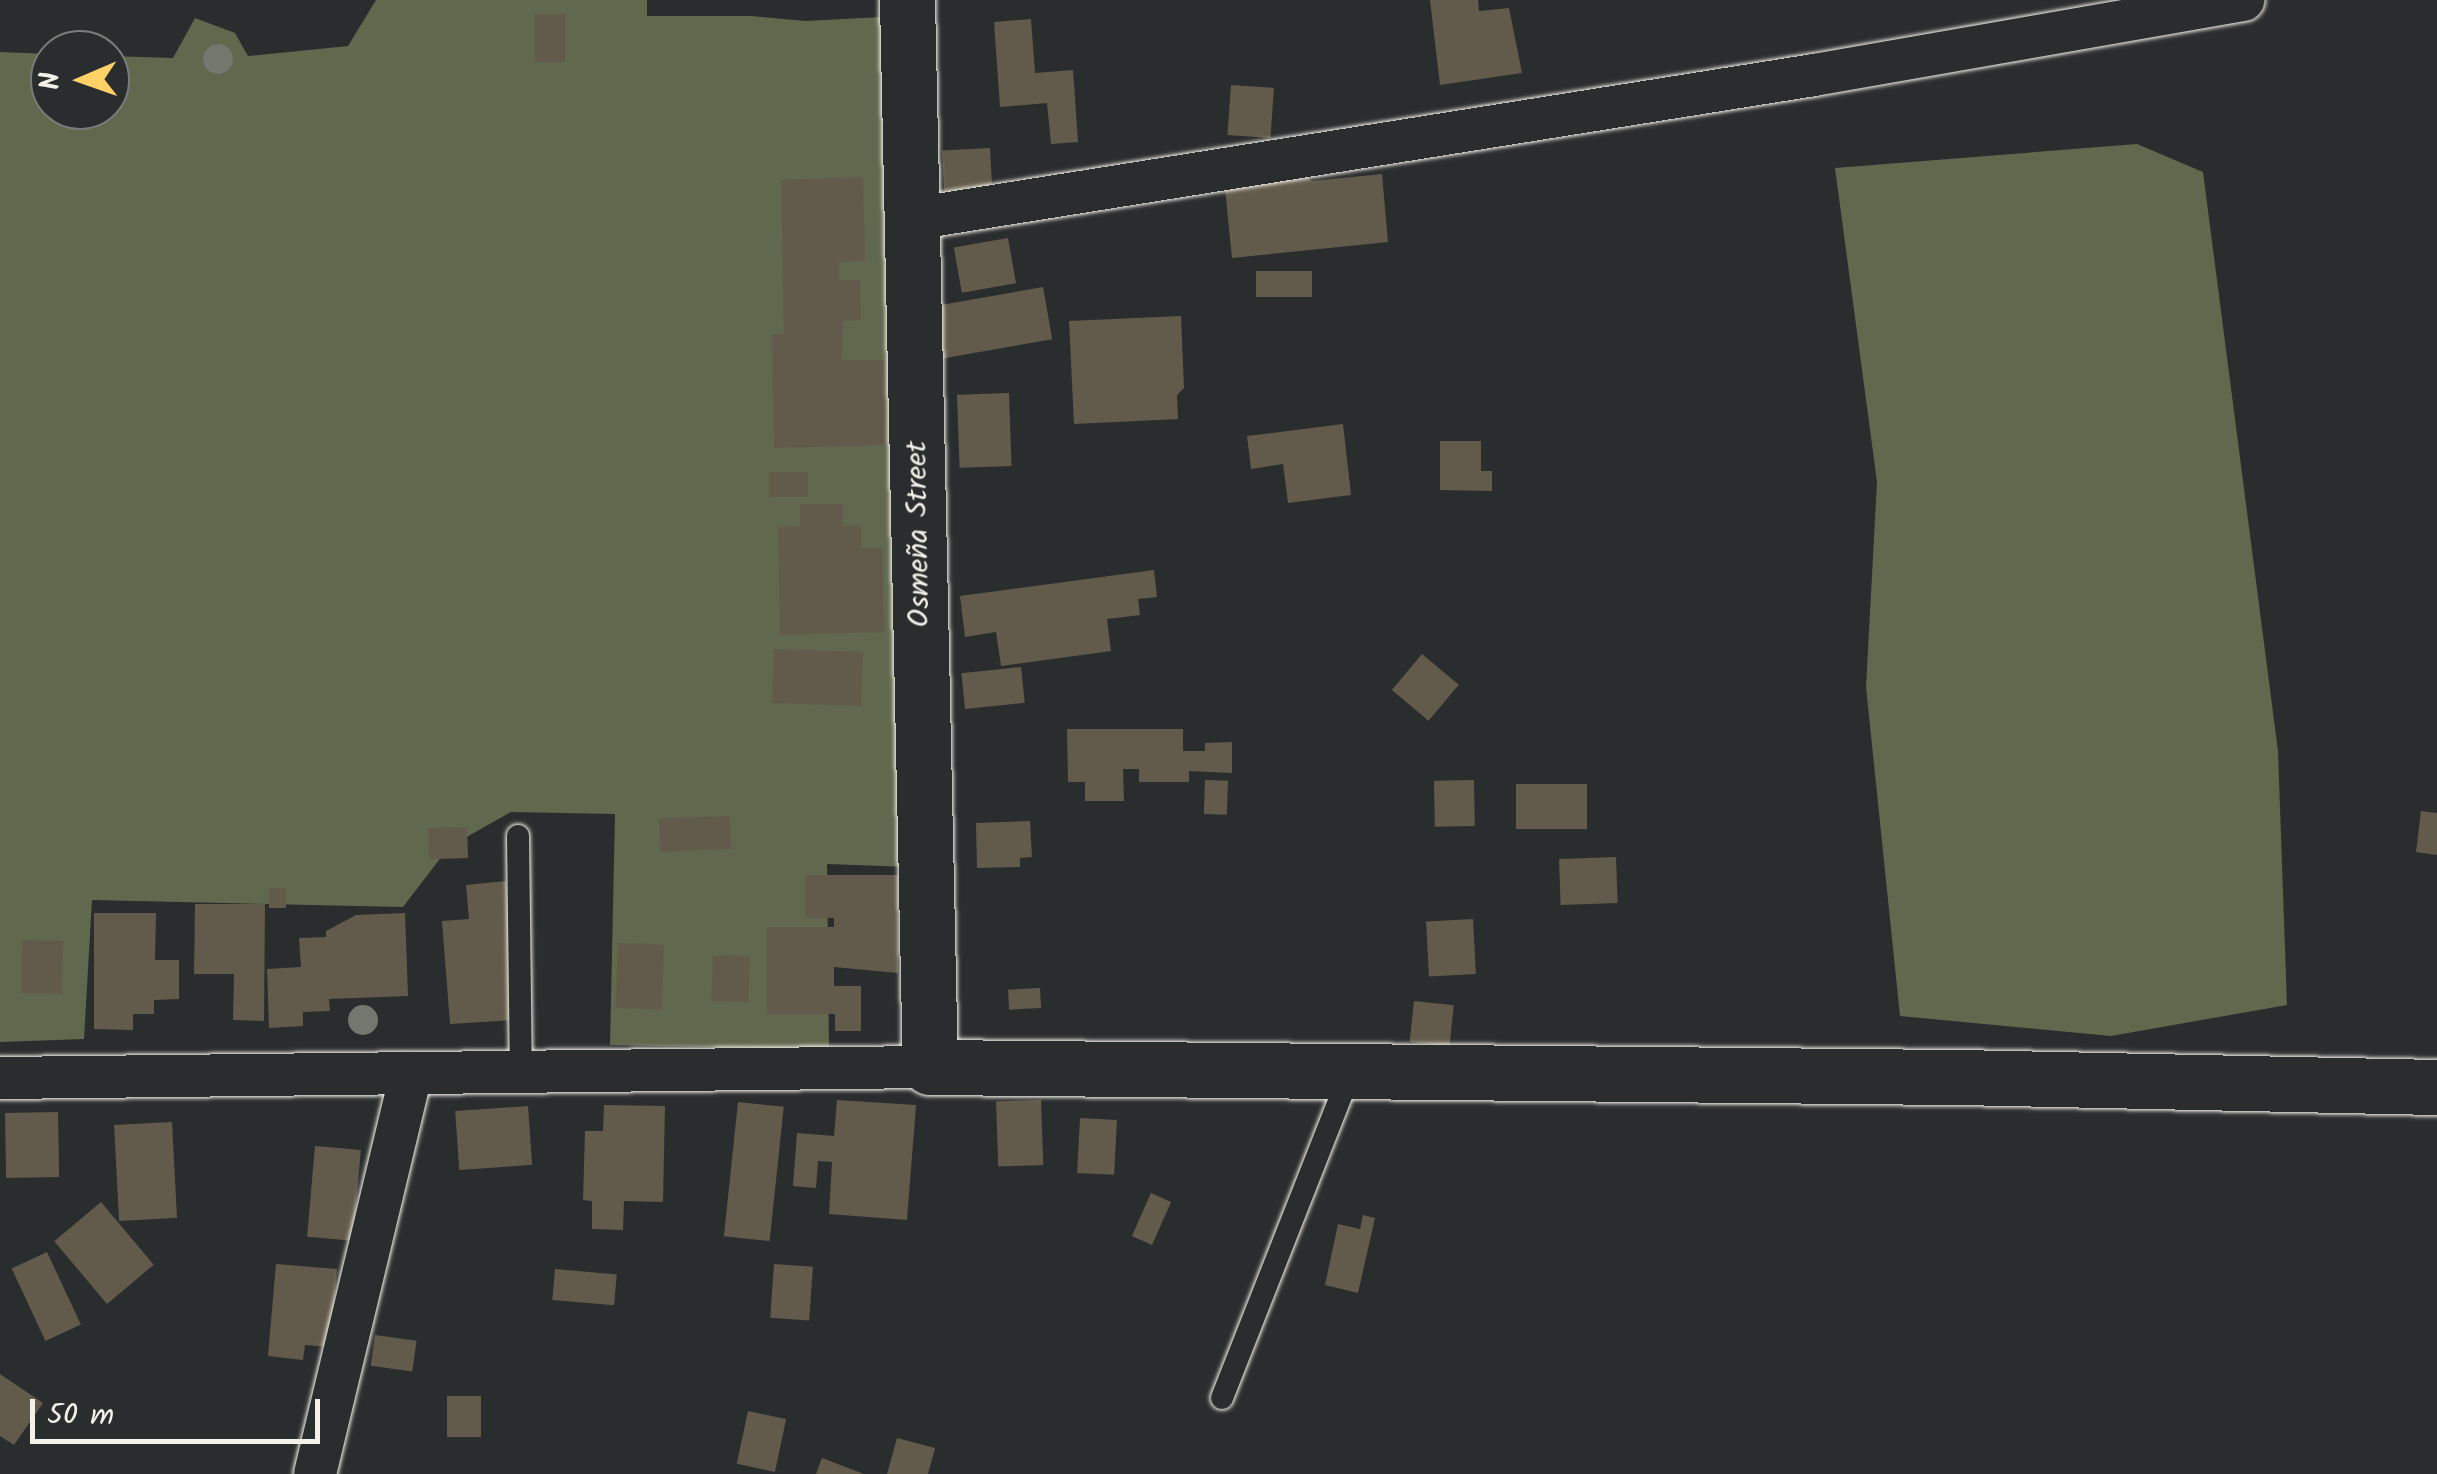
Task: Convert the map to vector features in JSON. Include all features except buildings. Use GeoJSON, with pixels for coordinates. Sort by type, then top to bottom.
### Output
{"type":"FeatureCollection","features":[{"type":"Feature","properties":{"kind":"street","name":"Osmeña Street"},"geometry":{"type":"LineString","coordinates":[[907,0],[930,1068]]}},
{"type":"Feature","properties":{"kind":"street"},"geometry":{"type":"LineString","coordinates":[[912,219],[1796,78],[2243,0]]}},
{"type":"Feature","properties":{"kind":"street"},"geometry":{"type":"LineString","coordinates":[[0,1078],[930,1068],[2437,1087]]}},
{"type":"Feature","properties":{"kind":"street"},"geometry":{"type":"LineString","coordinates":[[314,1474],[412,1073]]}},
{"type":"Feature","properties":{"kind":"lane"},"geometry":{"type":"LineString","coordinates":[[518,836],[521,1072]]}},
{"type":"Feature","properties":{"kind":"lane"},"geometry":{"type":"LineString","coordinates":[[1222,1398],[1351,1071]]}},
{"type":"Feature","properties":{"kind":"green space"},"geometry":{"type":"Polygon","coordinates":[[[376,0],[647,0],[647,16],[752,16],[805,21],[901,16],[909,867],[827,864],[829,1049],[610,1045],[615,814],[511,812],[449,847],[403,907],[92,900],[84,1039],[0,1042],[0,52],[30,53],[30,130],[130,130],[130,57],[173,58],[195,18],[235,33],[248,56],[348,46],[376,0]]]}},
{"type":"Feature","properties":{"kind":"green space"},"geometry":{"type":"Polygon","coordinates":[[[2137,144],[2203,172],[2278,751],[2287,1005],[2111,1036],[1900,1016],[1866,687],[1877,482],[1835,168],[2137,144]]]}}]}
